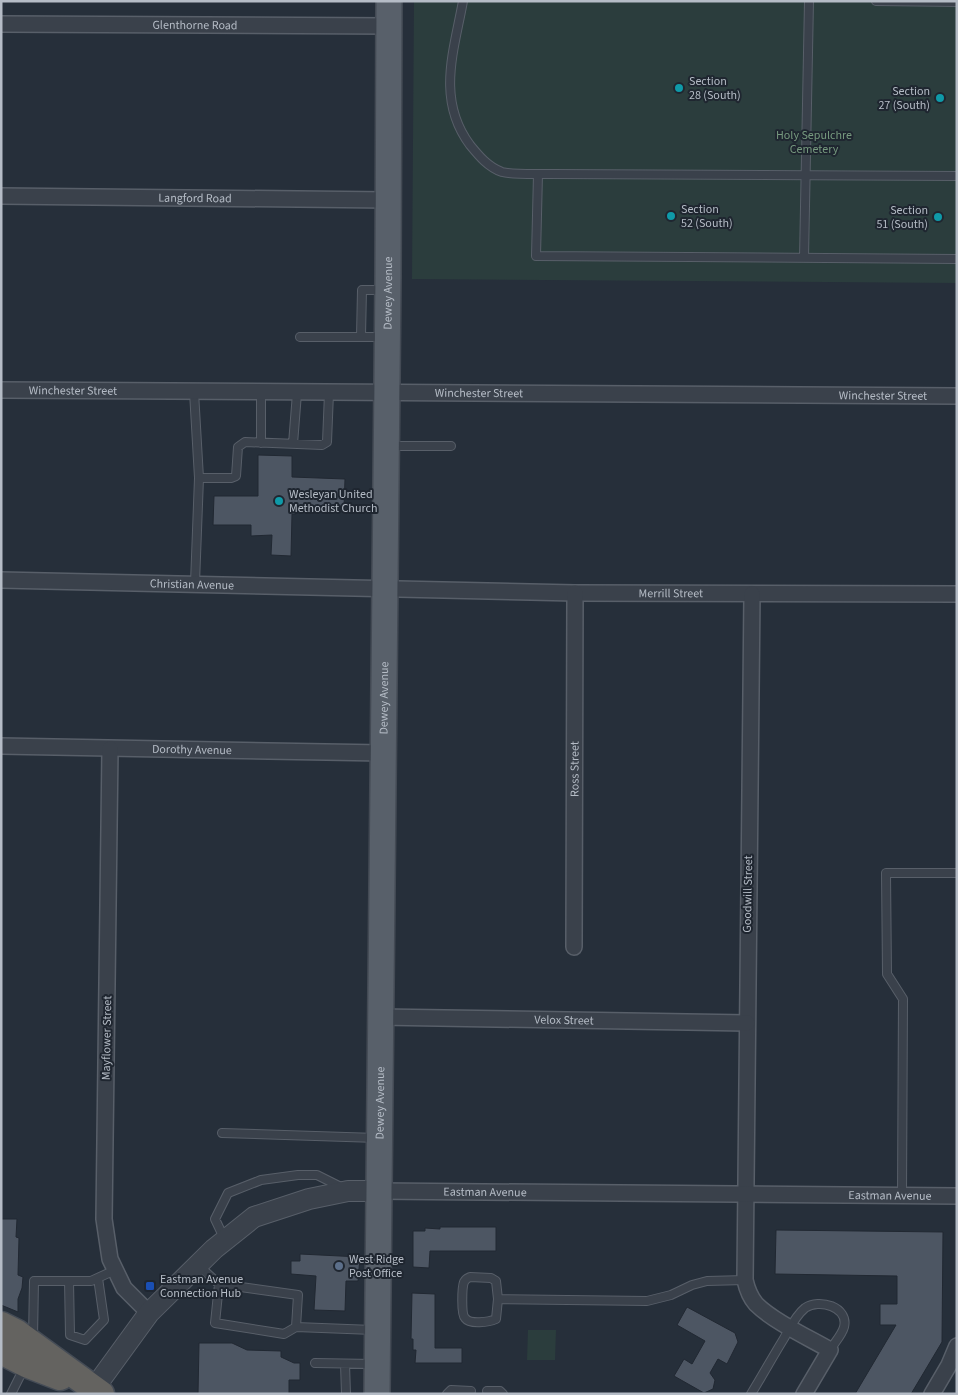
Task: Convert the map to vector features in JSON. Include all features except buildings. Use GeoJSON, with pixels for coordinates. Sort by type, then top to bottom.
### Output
{"type":"FeatureCollection","features":[{"type":"Feature","properties":{"kind":"highway"},"geometry":{"type":"LineString","coordinates":[[1,1325],[17,1333],[29,1354]]}},
{"type":"Feature","properties":{"kind":"highway"},"geometry":{"type":"LineString","coordinates":[[1,1351],[29,1354],[97,1392]]}},
{"type":"Feature","properties":{"kind":"main road","name":"Dewey Avenue"},"geometry":{"type":"LineString","coordinates":[[377,1394],[388,337],[389,1]]}},
{"type":"Feature","properties":{"kind":"street","name":"Glenthorne Road"},"geometry":{"type":"LineString","coordinates":[[1,24],[389,26]]}},
{"type":"Feature","properties":{"kind":"street","name":"Langford Road"},"geometry":{"type":"LineString","coordinates":[[1,196],[388,200]]}},
{"type":"Feature","properties":{"kind":"street","name":"Winchester Street"},"geometry":{"type":"LineString","coordinates":[[1,390],[387,394],[957,396]]}},
{"type":"Feature","properties":{"kind":"street","name":"Christian Avenue"},"geometry":{"type":"LineString","coordinates":[[1,580],[384,588]]}},
{"type":"Feature","properties":{"kind":"street","name":"Merrill Street"},"geometry":{"type":"LineString","coordinates":[[384,588],[576,593],[957,594]]}},
{"type":"Feature","properties":{"kind":"street","name":"Ross Street"},"geometry":{"type":"LineString","coordinates":[[574,946],[576,593]]}},
{"type":"Feature","properties":{"kind":"street","name":"Goodwill Street"},"geometry":{"type":"LineString","coordinates":[[744,1280],[752,594]]}},
{"type":"Feature","properties":{"kind":"street","name":"Dorothy Avenue"},"geometry":{"type":"LineString","coordinates":[[1,746],[383,753]]}},
{"type":"Feature","properties":{"kind":"street","name":"Mayflower Street"},"geometry":{"type":"LineString","coordinates":[[110,749],[104,1219],[110,1259],[115,1270],[124,1288],[149,1314]]}},
{"type":"Feature","properties":{"kind":"street","name":"Velox Street"},"geometry":{"type":"LineString","coordinates":[[380,1018],[747,1023]]}},
{"type":"Feature","properties":{"kind":"street","name":"Eastman Avenue"},"geometry":{"type":"LineString","coordinates":[[97,1392],[149,1314],[224,1240],[254,1217],[309,1199],[348,1191],[957,1196]]}},
{"type":"Feature","properties":{"kind":"street"},"geometry":{"type":"LineString","coordinates":[[744,1280],[755,1304],[830,1350],[804,1394]]}},
{"type":"Feature","properties":{"kind":"street"},"geometry":{"type":"LineString","coordinates":[[932,1394],[949,1365],[957,1346]]}},
{"type":"Feature","properties":{"kind":"lane"},"geometry":{"type":"LineString","coordinates":[[463,1],[451,56],[450,100],[464,136],[481,160],[502,172],[538,174],[957,176]]}},
{"type":"Feature","properties":{"kind":"lane"},"geometry":{"type":"LineString","coordinates":[[804,258],[809,1]]}},
{"type":"Feature","properties":{"kind":"lane"},"geometry":{"type":"LineString","coordinates":[[876,1],[957,2]]}},
{"type":"Feature","properties":{"kind":"lane"},"geometry":{"type":"LineString","coordinates":[[538,174],[536,256],[957,259]]}},
{"type":"Feature","properties":{"kind":"lane"},"geometry":{"type":"LineString","coordinates":[[361,336],[362,290],[388,290]]}},
{"type":"Feature","properties":{"kind":"lane"},"geometry":{"type":"LineString","coordinates":[[300,337],[388,337]]}},
{"type":"Feature","properties":{"kind":"lane"},"geometry":{"type":"LineString","coordinates":[[194,392],[199,478],[195,583]]}},
{"type":"Feature","properties":{"kind":"lane"},"geometry":{"type":"LineString","coordinates":[[261,393],[261,443]]}},
{"type":"Feature","properties":{"kind":"lane"},"geometry":{"type":"LineString","coordinates":[[293,444],[297,393]]}},
{"type":"Feature","properties":{"kind":"lane"},"geometry":{"type":"LineString","coordinates":[[199,478],[231,478],[236,476],[238,447],[245,442],[322,446],[327,442],[329,393]]}},
{"type":"Feature","properties":{"kind":"lane"},"geometry":{"type":"LineString","coordinates":[[386,446],[451,446]]}},
{"type":"Feature","properties":{"kind":"lane"},"geometry":{"type":"LineString","coordinates":[[902,1196],[903,999],[887,974],[886,873],[957,873]]}},
{"type":"Feature","properties":{"kind":"lane"},"geometry":{"type":"LineString","coordinates":[[222,1134],[379,1138]]}},
{"type":"Feature","properties":{"kind":"lane"},"geometry":{"type":"LineString","coordinates":[[224,1240],[216,1219],[228,1193],[261,1180],[298,1175],[317,1175],[348,1191]]}},
{"type":"Feature","properties":{"kind":"lane"},"geometry":{"type":"LineString","coordinates":[[197,1265],[219,1284],[298,1295],[296,1327]]}},
{"type":"Feature","properties":{"kind":"lane"},"geometry":{"type":"LineString","coordinates":[[11,1394],[29,1354],[34,1281],[91,1281],[115,1270]]}},
{"type":"Feature","properties":{"kind":"lane"},"geometry":{"type":"LineString","coordinates":[[470,1277],[491,1278],[496,1281],[498,1299],[496,1319],[490,1321],[470,1321],[462,1313],[463,1285],[465,1280],[470,1277]]}},
{"type":"Feature","properties":{"kind":"lane"},"geometry":{"type":"LineString","coordinates":[[69,1281],[70,1336],[85,1340],[104,1320],[98,1278]]}},
{"type":"Feature","properties":{"kind":"lane"},"geometry":{"type":"LineString","coordinates":[[498,1299],[647,1301],[671,1295],[692,1285],[707,1281],[744,1280]]}},
{"type":"Feature","properties":{"kind":"lane"},"geometry":{"type":"LineString","coordinates":[[219,1284],[215,1323],[284,1334],[296,1327],[377,1330]]}},
{"type":"Feature","properties":{"kind":"lane"},"geometry":{"type":"LineString","coordinates":[[751,1394],[790,1327],[810,1305],[819,1304],[837,1309],[842,1314],[844,1328],[830,1350]]}},
{"type":"Feature","properties":{"kind":"lane"},"geometry":{"type":"LineString","coordinates":[[315,1363],[377,1364]]}},
{"type":"Feature","properties":{"kind":"lane"},"geometry":{"type":"LineString","coordinates":[[345,1364],[346,1394]]}},
{"type":"Feature","properties":{"kind":"lane"},"geometry":{"type":"LineString","coordinates":[[447,1394],[451,1390],[471,1390]]}},
{"type":"Feature","properties":{"kind":"lane"},"geometry":{"type":"LineString","coordinates":[[487,1391],[500,1391],[503,1394]]}},
{"type":"Feature","properties":{"kind":"green space","name":"Holy Sepulchre Cemetery"},"geometry":{"type":"Polygon","coordinates":[[[414,1],[957,1],[957,283],[412,279],[414,1]]]}},
{"type":"Feature","properties":{"kind":"green space"},"geometry":{"type":"Polygon","coordinates":[[[528,1330],[556,1330],[555,1360],[527,1360],[528,1330]]]}},
{"type":"Feature","properties":{"kind":"place","name":"Section 28 (South)"},"geometry":{"type":"Point","coordinates":[679,88]}},
{"type":"Feature","properties":{"kind":"place","name":"Section 27 (South)"},"geometry":{"type":"Point","coordinates":[940,98]}},
{"type":"Feature","properties":{"kind":"place","name":"Section 52 (South)"},"geometry":{"type":"Point","coordinates":[671,216]}},
{"type":"Feature","properties":{"kind":"place","name":"Section 51 (South)"},"geometry":{"type":"Point","coordinates":[938,217]}},
{"type":"Feature","properties":{"kind":"place","name":"Wesleyan United Methodist Church"},"geometry":{"type":"Point","coordinates":[279,501]}},
{"type":"Feature","properties":{"kind":"place","name":"West Ridge Post Office"},"geometry":{"type":"Point","coordinates":[339,1266]}},
{"type":"Feature","properties":{"kind":"place","name":"Eastman Avenue Connection Hub"},"geometry":{"type":"Point","coordinates":[150,1286]}}]}
